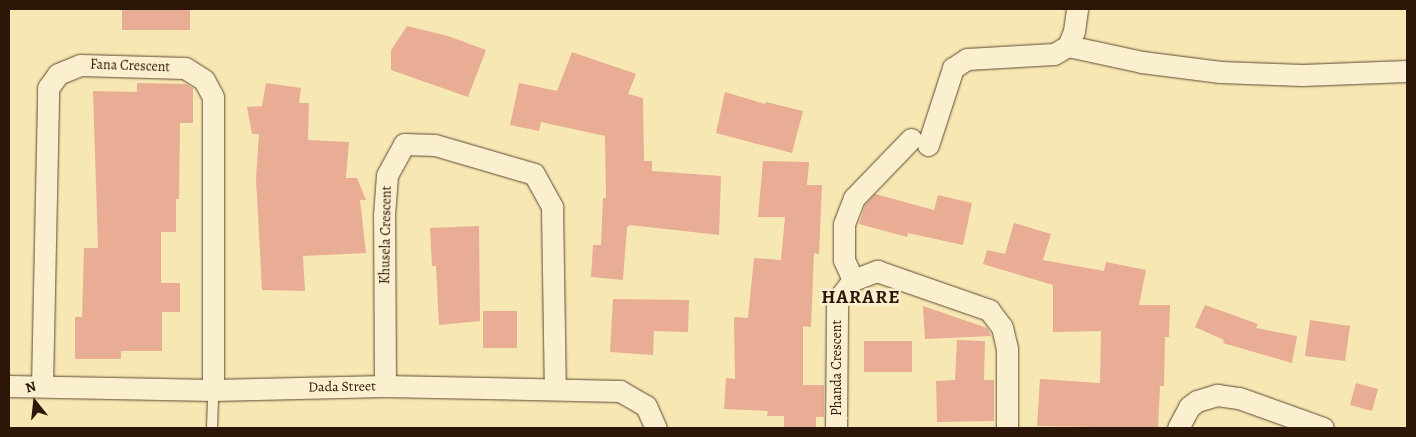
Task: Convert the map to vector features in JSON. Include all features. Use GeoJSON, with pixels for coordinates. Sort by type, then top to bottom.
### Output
{"type":"FeatureCollection","features":[{"type":"Feature","properties":{"kind":"street"},"geometry":{"type":"LineString","coordinates":[[1007,428],[1007,348],[1002,327],[989,310],[877,271],[853,280],[844,260],[844,224],[854,198],[920,142],[953,68],[967,59],[1054,54],[1068,46],[1074,31],[1077,9]]}},
{"type":"Feature","properties":{"kind":"street"},"geometry":{"type":"LineString","coordinates":[[1068,46],[1142,62],[1220,72],[1302,75],[1407,70]]}},
{"type":"Feature","properties":{"kind":"street","name":"Fana Crescent"},"geometry":{"type":"LineString","coordinates":[[42,386],[48,88],[58,74],[80,65],[185,68],[204,80],[213,97],[214,390]]}},
{"type":"Feature","properties":{"kind":"street","name":"Khusela Crescent"},"geometry":{"type":"LineString","coordinates":[[385,386],[384,215],[387,175],[404,144],[412,144],[436,145],[534,174],[552,207],[555,389]]}},
{"type":"Feature","properties":{"kind":"street","name":"Phanda Crescent"},"geometry":{"type":"LineString","coordinates":[[836,428],[837,301],[853,280]]}},
{"type":"Feature","properties":{"kind":"street","name":"Dada Street"},"geometry":{"type":"LineString","coordinates":[[9,386],[214,390],[385,386],[620,391],[646,406],[656,428]]}},
{"type":"Feature","properties":{"kind":"street"},"geometry":{"type":"LineString","coordinates":[[1178,428],[1189,407],[1197,401],[1217,395],[1239,398],[1323,428]]}},
{"type":"Feature","properties":{"kind":"lane"},"geometry":{"type":"LineString","coordinates":[[212,428],[214,390]]}},
{"type":"Feature","properties":{"kind":"building"},"geometry":{"type":"Polygon","coordinates":[[[122,9],[190,9],[190,30],[122,30],[122,9]]]}},
{"type":"Feature","properties":{"kind":"building"},"geometry":{"type":"Polygon","coordinates":[[[407,26],[448,36],[486,50],[468,97],[391,70],[391,50],[407,26]]]}},
{"type":"Feature","properties":{"kind":"building"},"geometry":{"type":"Polygon","coordinates":[[[572,52],[636,74],[628,94],[643,98],[644,161],[652,161],[652,171],[721,176],[719,235],[630,225],[627,227],[623,280],[591,277],[593,245],[601,245],[603,198],[606,198],[605,136],[541,122],[539,131],[510,125],[519,83],[557,91],[572,52]]]}},
{"type":"Feature","properties":{"kind":"building"},"geometry":{"type":"Polygon","coordinates":[[[137,83],[186,84],[193,88],[193,123],[180,123],[179,199],[176,199],[176,232],[161,232],[161,283],[180,283],[180,312],[162,312],[162,351],[121,351],[121,359],[75,359],[75,317],[82,317],[84,248],[98,248],[93,91],[137,92],[137,83]]]}},
{"type":"Feature","properties":{"kind":"building"},"geometry":{"type":"Polygon","coordinates":[[[266,83],[301,88],[299,103],[309,103],[308,140],[349,142],[346,178],[357,178],[366,200],[360,200],[366,253],[303,256],[305,291],[262,290],[256,179],[259,134],[252,134],[247,107],[262,106],[266,83]]]}},
{"type":"Feature","properties":{"kind":"building"},"geometry":{"type":"Polygon","coordinates":[[[725,92],[765,104],[766,102],[803,111],[792,153],[716,133],[725,92]]]}},
{"type":"Feature","properties":{"kind":"building"},"geometry":{"type":"Polygon","coordinates":[[[763,161],[809,162],[807,185],[822,185],[819,254],[814,253],[811,327],[803,326],[803,385],[824,385],[824,417],[816,417],[816,428],[784,428],[784,416],[767,416],[768,411],[724,409],[726,378],[735,379],[734,317],[748,318],[754,258],[781,260],[785,217],[758,217],[763,161]]]}},
{"type":"Feature","properties":{"kind":"building"},"geometry":{"type":"Polygon","coordinates":[[[875,194],[934,210],[938,195],[972,203],[963,245],[908,233],[907,237],[859,224],[865,205],[875,194]]]}},
{"type":"Feature","properties":{"kind":"building"},"geometry":{"type":"Polygon","coordinates":[[[1014,223],[1051,234],[1043,260],[1104,271],[1106,262],[1146,270],[1139,305],[1170,305],[1169,337],[1165,337],[1164,386],[1160,386],[1158,428],[1037,426],[1040,379],[1100,383],[1101,331],[1053,332],[1053,285],[983,264],[987,250],[1005,254],[1014,223]]]}},
{"type":"Feature","properties":{"kind":"building"},"geometry":{"type":"Polygon","coordinates":[[[479,226],[480,321],[439,325],[436,266],[432,266],[430,228],[479,226]]]}},
{"type":"Feature","properties":{"kind":"building"},"geometry":{"type":"Polygon","coordinates":[[[613,299],[689,300],[688,332],[654,331],[653,355],[610,352],[613,299]]]}},
{"type":"Feature","properties":{"kind":"building"},"geometry":{"type":"Polygon","coordinates":[[[1205,305],[1258,324],[1256,328],[1297,336],[1292,363],[1223,343],[1224,340],[1195,327],[1205,305]]]}},
{"type":"Feature","properties":{"kind":"building"},"geometry":{"type":"Polygon","coordinates":[[[923,306],[987,328],[991,336],[925,339],[923,306]]]}},
{"type":"Feature","properties":{"kind":"building"},"geometry":{"type":"Polygon","coordinates":[[[483,311],[517,311],[517,348],[483,348],[483,311]]]}},
{"type":"Feature","properties":{"kind":"building"},"geometry":{"type":"Polygon","coordinates":[[[1310,320],[1350,326],[1345,361],[1305,356],[1310,320]]]}},
{"type":"Feature","properties":{"kind":"building"},"geometry":{"type":"Polygon","coordinates":[[[957,340],[985,341],[984,380],[994,380],[994,421],[937,422],[936,381],[955,380],[957,340]]]}},
{"type":"Feature","properties":{"kind":"building"},"geometry":{"type":"Polygon","coordinates":[[[864,341],[912,341],[912,372],[864,372],[864,341]]]}},
{"type":"Feature","properties":{"kind":"building"},"geometry":{"type":"Polygon","coordinates":[[[1356,383],[1378,389],[1372,411],[1350,405],[1356,383]]]}},
{"type":"Feature","properties":{"kind":"district","name":"HARARE"},"geometry":{"type":"Point","coordinates":[861,298]}}]}
